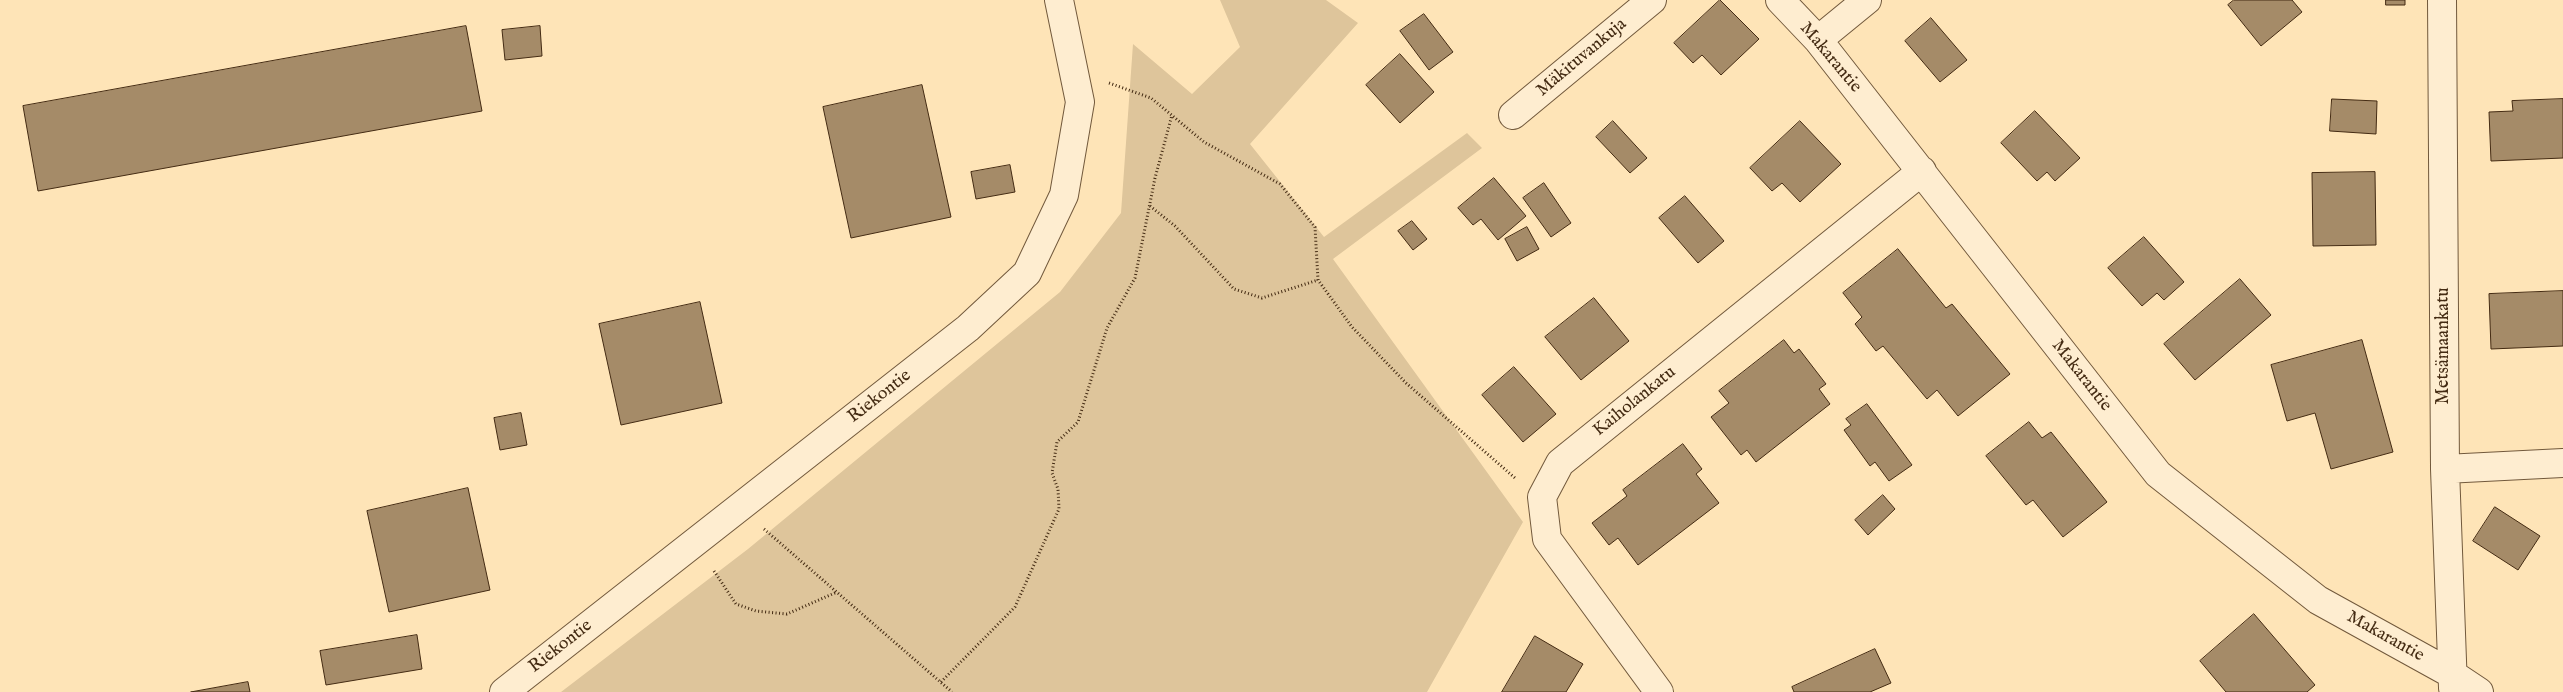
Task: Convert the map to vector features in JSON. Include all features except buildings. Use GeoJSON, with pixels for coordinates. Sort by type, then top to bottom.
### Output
{"type":"FeatureCollection","features":[{"type":"Feature","properties":{"kind":"street","name":"Riekontie"},"geometry":{"type":"LineString","coordinates":[[504,692],[968,328],[1027,273],[1064,195],[1080,102],[1059,0]]}},
{"type":"Feature","properties":{"kind":"street","name":"Mäkituvankuja"},"geometry":{"type":"LineString","coordinates":[[1513,115],[1652,0]]}},
{"type":"Feature","properties":{"kind":"street","name":"Makarantie"},"geometry":{"type":"LineString","coordinates":[[1780,0],[1818,40],[2158,474],[2318,600],[2452,683],[2479,692]]}},
{"type":"Feature","properties":{"kind":"street"},"geometry":{"type":"LineString","coordinates":[[1818,40],[1867,0]]}},
{"type":"Feature","properties":{"kind":"street","name":"Metsämaankatu"},"geometry":{"type":"LineString","coordinates":[[2442,0],[2445,469],[2452,683]]}},
{"type":"Feature","properties":{"kind":"street","name":"Kaiholankatu"},"geometry":{"type":"LineString","coordinates":[[1542,497],[1560,463],[1922,171]]}},
{"type":"Feature","properties":{"kind":"street"},"geometry":{"type":"LineString","coordinates":[[2445,469],[2563,463]]}},
{"type":"Feature","properties":{"kind":"street"},"geometry":{"type":"LineString","coordinates":[[1542,497],[1547,539],[1659,692]]}},
{"type":"Feature","properties":{"kind":"path"},"geometry":{"type":"LineString","coordinates":[[1074,70],[1151,98],[1204,142],[1280,184],[1315,227],[1318,280],[1352,328],[1406,383],[1504,470],[1542,497]]}},
{"type":"Feature","properties":{"kind":"path"},"geometry":{"type":"LineString","coordinates":[[941,682],[1015,607],[1059,509],[1058,489],[1052,473],[1057,442],[1078,422],[1107,328],[1135,278],[1172,115]]}},
{"type":"Feature","properties":{"kind":"path"},"geometry":{"type":"LineString","coordinates":[[1150,206],[1182,232],[1234,289],[1262,298],[1318,280]]}},
{"type":"Feature","properties":{"kind":"path"},"geometry":{"type":"LineString","coordinates":[[740,508],[952,692]]}},
{"type":"Feature","properties":{"kind":"path"},"geometry":{"type":"LineString","coordinates":[[694,542],[736,604],[756,611],[787,614],[837,592]]}},
{"type":"Feature","properties":{"kind":"shaded area"},"geometry":{"type":"Polygon","coordinates":[[[1220,0],[1326,0],[1358,23],[1250,144],[1324,237],[1467,133],[1482,148],[1333,259],[1523,522],[1427,692],[561,692],[748,549],[1060,292],[1121,213],[1133,44],[1192,94],[1240,47],[1220,0]]]}}]}
